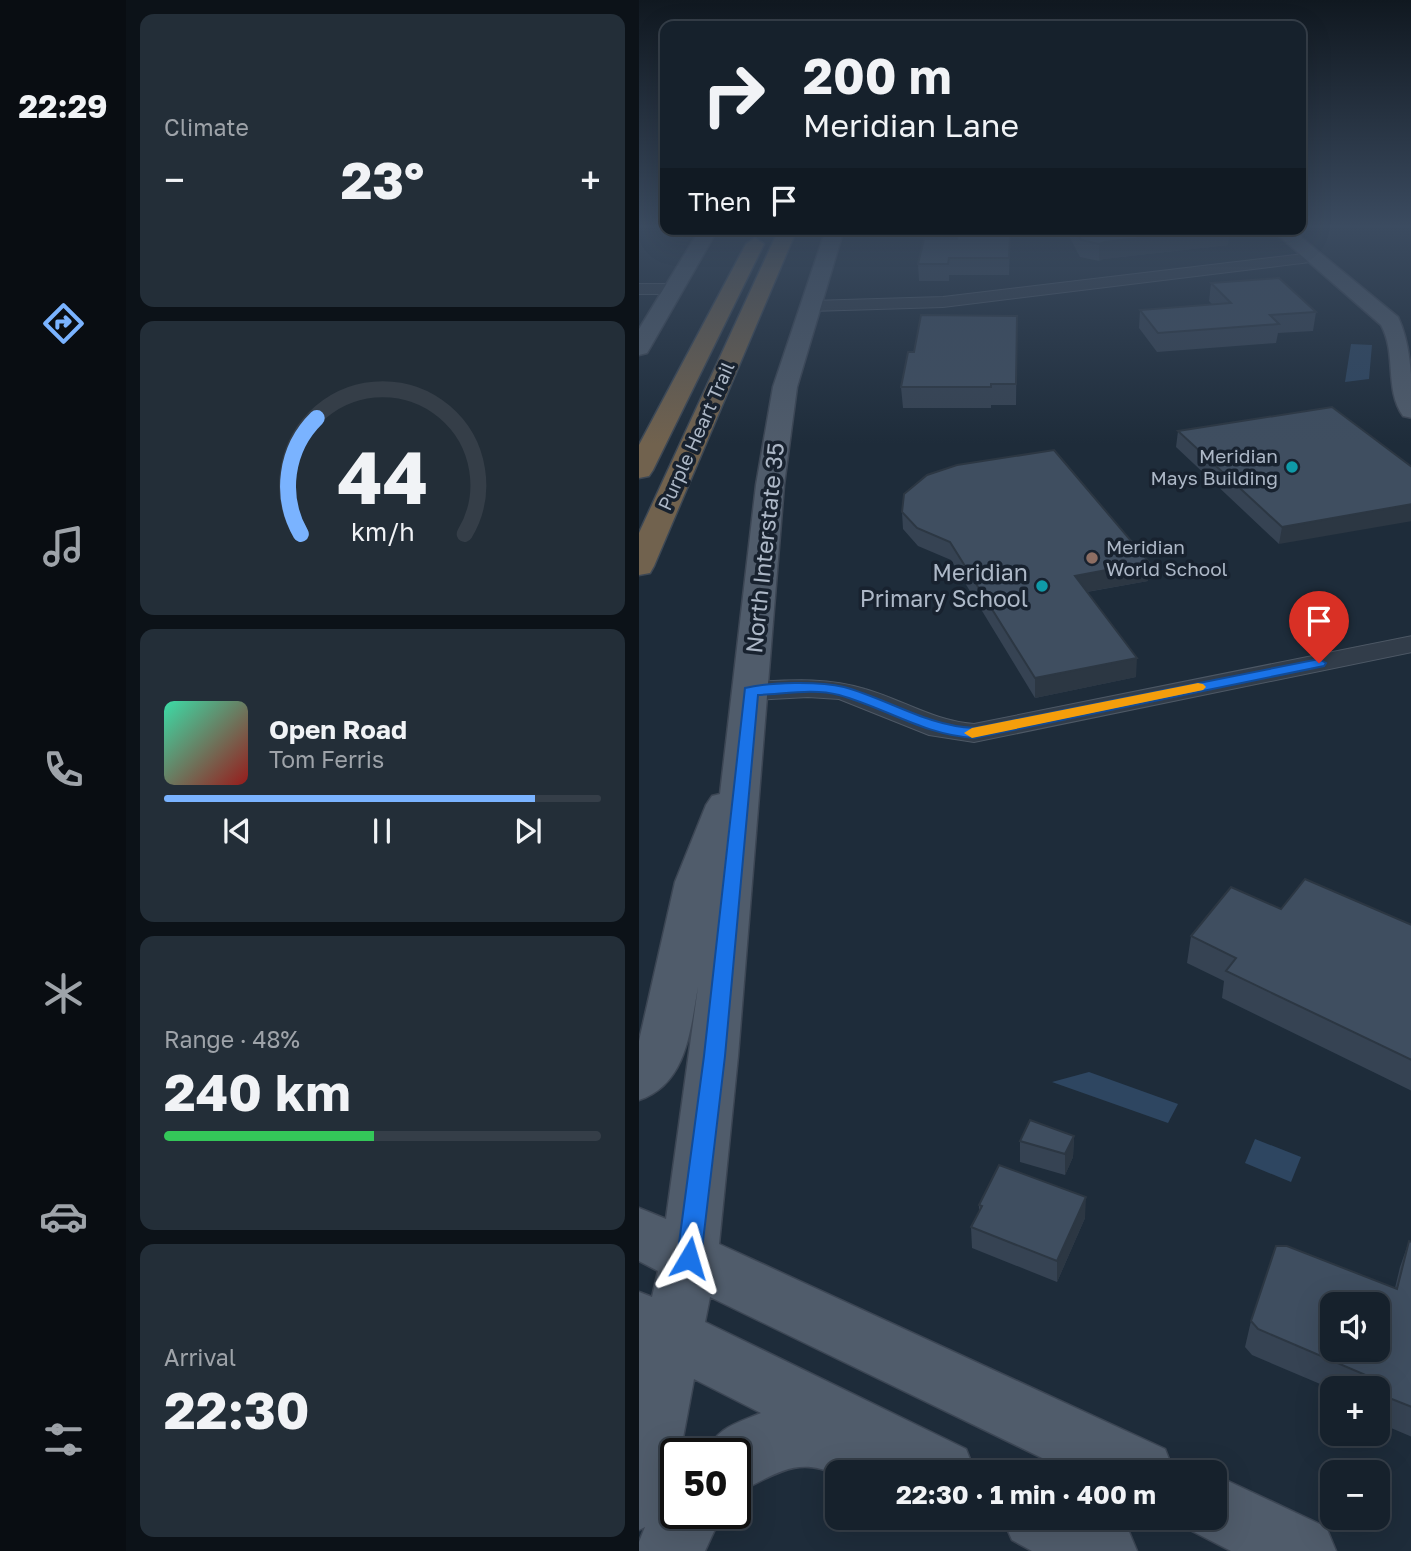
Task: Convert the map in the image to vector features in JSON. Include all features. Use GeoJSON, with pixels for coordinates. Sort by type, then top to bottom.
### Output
{"type":"FeatureCollection","features":[{"type":"Feature","properties":{"kind":"highway"},"geometry":{"type":"LineString","coordinates":[[639,469],[706,298]]}},
{"type":"Feature","properties":{"kind":"highway","name":"Purple Heart Trail"},"geometry":{"type":"LineString","coordinates":[[639,469],[726,298]]}},
{"type":"Feature","properties":{"kind":"highway","name":"Purple Heart Trail"},"geometry":{"type":"LineString","coordinates":[[639,566],[757,298]]}},
{"type":"Feature","properties":{"kind":"main road"},"geometry":{"type":"LineString","coordinates":[[639,348],[668,298]]}},
{"type":"Feature","properties":{"kind":"main road","name":"North Interstate 35"},"geometry":{"type":"LineString","coordinates":[[639,1497],[664,1246],[714,1056],[770,485],[782,400],[813,298]]}},
{"type":"Feature","properties":{"kind":"main road"},"geometry":{"type":"LineString","coordinates":[[1362,298],[1396,329],[1405,398],[1411,411]]}},
{"type":"Feature","properties":{"kind":"main road"},"geometry":{"type":"LineString","coordinates":[[639,1080],[661,1052],[696,882],[744,758]]}},
{"type":"Feature","properties":{"kind":"main road"},"geometry":{"type":"LineString","coordinates":[[664,1246],[1117,1460]]}},
{"type":"Feature","properties":{"kind":"main road"},"geometry":{"type":"LineString","coordinates":[[656,1329],[919,1460]]}},
{"type":"Feature","properties":{"kind":"main road"},"geometry":{"type":"LineString","coordinates":[[751,1450],[780,1437],[826,1437],[874,1460]]}},
{"type":"Feature","properties":{"kind":"main road"},"geometry":{"type":"LineString","coordinates":[[1227,1514],[1302,1551]]}},
{"type":"Feature","properties":{"kind":"main road"},"geometry":{"type":"LineString","coordinates":[[669,1551],[681,1529]]}},
{"type":"Feature","properties":{"kind":"main road"},"geometry":{"type":"LineString","coordinates":[[1061,1530],[1103,1551]]}},
{"type":"Feature","properties":{"kind":"street"},"geometry":{"type":"LineString","coordinates":[[811,306],[943,302],[973,298]]}},
{"type":"Feature","properties":{"kind":"street"},"geometry":{"type":"LineString","coordinates":[[751,681],[786,690],[816,688],[841,691],[948,732],[974,733],[1411,644]]}},
{"type":"Feature","properties":{"kind":"water"},"geometry":{"type":"Polygon","coordinates":[[[1351,344],[1372,345],[1369,379],[1345,382],[1351,344]]]}},
{"type":"Feature","properties":{"kind":"water"},"geometry":{"type":"Polygon","coordinates":[[[1089,1072],[1178,1104],[1168,1123],[1052,1082],[1089,1072]]]}},
{"type":"Feature","properties":{"kind":"water"},"geometry":{"type":"Polygon","coordinates":[[[1255,1139],[1301,1157],[1291,1182],[1245,1163],[1255,1139]]]}},
{"type":"Feature","properties":{"kind":"building"},"geometry":{"type":"Polygon","coordinates":[[[1226,298],[1301,298],[1316,312],[1270,315],[1279,324],[1158,333],[1140,310],[1231,303],[1226,298]]]}},
{"type":"Feature","properties":{"kind":"building"},"geometry":{"type":"Polygon","coordinates":[[[921,315],[1017,316],[1016,384],[991,384],[991,387],[901,387],[908,352],[914,352],[921,315]]]}},
{"type":"Feature","properties":{"kind":"building","name":"Meridian Mays Building"},"geometry":{"type":"Polygon","coordinates":[[[1332,407],[1412,467],[1412,504],[1282,527],[1178,431],[1332,407]]]}},
{"type":"Feature","properties":{"kind":"building","name":"Meridian Primary School"},"geometry":{"type":"Polygon","coordinates":[[[1054,450],[1149,562],[1075,576],[1137,658],[1035,678],[950,542],[917,528],[902,512],[904,494],[927,475],[957,465],[1054,450]]]}},
{"type":"Feature","properties":{"kind":"building"},"geometry":{"type":"Polygon","coordinates":[[[1305,879],[1412,925],[1412,1060],[1226,971],[1236,958],[1191,936],[1231,887],[1281,909],[1305,879]]]}},
{"type":"Feature","properties":{"kind":"building"},"geometry":{"type":"Polygon","coordinates":[[[1030,1120],[1074,1136],[1065,1154],[1020,1141],[1030,1120]]]}},
{"type":"Feature","properties":{"kind":"building"},"geometry":{"type":"Polygon","coordinates":[[[999,1165],[1086,1197],[1057,1261],[971,1227],[999,1165]]]}},
{"type":"Feature","properties":{"kind":"building"},"geometry":{"type":"Polygon","coordinates":[[[1409,1241],[1412,1242],[1412,1407],[1390,1398],[1390,1376],[1368,1376],[1335,1362],[1390,1362],[1390,1292],[1320,1292],[1320,1355],[1258,1329],[1251,1321],[1276,1246],[1287,1246],[1397,1289],[1409,1241]]]}},
{"type":"Feature","properties":{"kind":"slow traffic"},"geometry":{"type":"LineString","coordinates":[[972,733],[1198,687]]}},
{"type":"Feature","properties":{"kind":"place","name":"Meridian Mays Building"},"geometry":{"type":"Point","coordinates":[1292,467]}},
{"type":"Feature","properties":{"kind":"place","name":"Meridian World School"},"geometry":{"type":"Point","coordinates":[1092,558]}},
{"type":"Feature","properties":{"kind":"place","name":"Meridian Primary School"},"geometry":{"type":"Point","coordinates":[1042,586]}},
{"type":"Feature","properties":{"kind":"route"},"geometry":{"type":"LineString","coordinates":[[689,1258],[714,1056],[751,691],[816,688],[841,691],[948,732],[974,733],[1319,663]]}}]}
